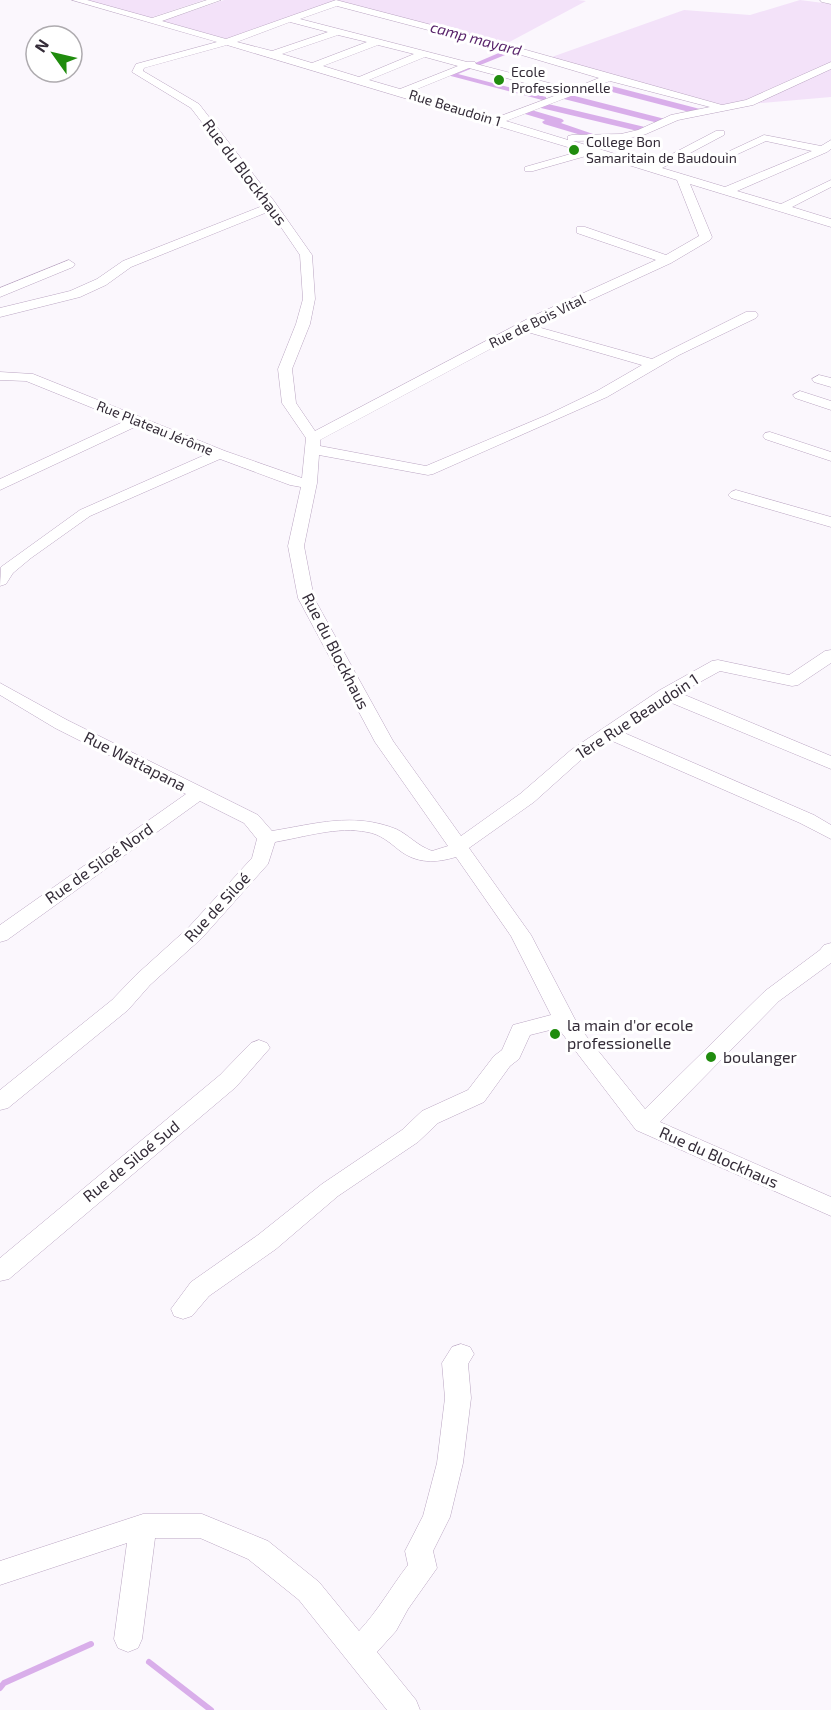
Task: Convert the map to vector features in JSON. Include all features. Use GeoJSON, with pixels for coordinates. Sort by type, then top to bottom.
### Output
{"type":"FeatureCollection","features":[{"type":"Feature","properties":{"kind":"street","name":"Rue Beaudoin 1"},"geometry":{"type":"LineString","coordinates":[[77,0],[274,54],[831,223]]}},
{"type":"Feature","properties":{"kind":"street"},"geometry":{"type":"LineString","coordinates":[[152,21],[216,0]]}},
{"type":"Feature","properties":{"kind":"street"},"geometry":{"type":"LineString","coordinates":[[825,0],[831,1]]}},
{"type":"Feature","properties":{"kind":"street"},"geometry":{"type":"LineString","coordinates":[[228,41],[336,3],[367,11]]}},
{"type":"Feature","properties":{"kind":"street"},"geometry":{"type":"LineString","coordinates":[[243,45],[351,7]]}},
{"type":"Feature","properties":{"kind":"street"},"geometry":{"type":"LineString","coordinates":[[293,60],[355,36],[364,22],[367,11]]}},
{"type":"Feature","properties":{"kind":"street"},"geometry":{"type":"LineString","coordinates":[[364,22],[367,11]]}},
{"type":"Feature","properties":{"kind":"street"},"geometry":{"type":"LineString","coordinates":[[288,20],[572,92]]}},
{"type":"Feature","properties":{"kind":"street"},"geometry":{"type":"LineString","coordinates":[[259,50],[321,28],[401,20],[509,48],[402,92]]}},
{"type":"Feature","properties":{"kind":"street"},"geometry":{"type":"LineString","coordinates":[[274,54],[364,22]]}},
{"type":"Feature","properties":{"kind":"street"},"geometry":{"type":"LineString","coordinates":[[381,57],[442,30]]}},
{"type":"Feature","properties":{"kind":"street"},"geometry":{"type":"LineString","coordinates":[[358,80],[468,37]]}},
{"type":"Feature","properties":{"kind":"street","name":"Rue du Blockhaus"},"geometry":{"type":"LineString","coordinates":[[228,41],[204,50],[140,66],[137,72],[195,106],[272,206],[306,255],[309,299],[303,324],[285,369],[289,403],[313,443],[309,483],[296,546],[306,598],[349,681],[384,741],[460,845],[521,936],[570,1031],[644,1124],[831,1207]]}},
{"type":"Feature","properties":{"kind":"street"},"geometry":{"type":"LineString","coordinates":[[377,85],[485,41]]}},
{"type":"Feature","properties":{"kind":"street"},"geometry":{"type":"LineString","coordinates":[[313,66],[377,42]]}},
{"type":"Feature","properties":{"kind":"street"},"geometry":{"type":"LineString","coordinates":[[514,49],[609,78],[726,109]]}},
{"type":"Feature","properties":{"kind":"street"},"geometry":{"type":"LineString","coordinates":[[489,70],[530,54]]}},
{"type":"Feature","properties":{"kind":"street"},"geometry":{"type":"LineString","coordinates":[[512,76],[552,60]]}},
{"type":"Feature","properties":{"kind":"street"},"geometry":{"type":"LineString","coordinates":[[547,136],[621,137],[642,132],[675,117],[748,103],[831,64]]}},
{"type":"Feature","properties":{"kind":"street"},"geometry":{"type":"LineString","coordinates":[[338,74],[359,65]]}},
{"type":"Feature","properties":{"kind":"street"},"geometry":{"type":"LineString","coordinates":[[529,81],[569,66]]}},
{"type":"Feature","properties":{"kind":"street"},"geometry":{"type":"LineString","coordinates":[[550,86],[589,72]]}},
{"type":"Feature","properties":{"kind":"street"},"geometry":{"type":"LineString","coordinates":[[497,121],[609,78]]}},
{"type":"Feature","properties":{"kind":"street"},"geometry":{"type":"LineString","coordinates":[[654,168],[720,133]]}},
{"type":"Feature","properties":{"kind":"street"},"geometry":{"type":"LineString","coordinates":[[725,156],[764,138],[827,146]]}},
{"type":"Feature","properties":{"kind":"street"},"geometry":{"type":"LineString","coordinates":[[726,191],[827,146]]}},
{"type":"Feature","properties":{"kind":"street"},"geometry":{"type":"LineString","coordinates":[[529,169],[594,151]]}},
{"type":"Feature","properties":{"kind":"street","name":"Rue de Bois Vital"},"geometry":{"type":"LineString","coordinates":[[313,443],[523,327],[667,260],[706,237],[682,178]]}},
{"type":"Feature","properties":{"kind":"street"},"geometry":{"type":"LineString","coordinates":[[782,208],[831,183]]}},
{"type":"Feature","properties":{"kind":"street"},"geometry":{"type":"LineString","coordinates":[[0,313],[24,304],[59,299],[77,293],[102,282],[117,269],[272,206]]}},
{"type":"Feature","properties":{"kind":"street"},"geometry":{"type":"LineString","coordinates":[[581,230],[667,260]]}},
{"type":"Feature","properties":{"kind":"street"},"geometry":{"type":"LineString","coordinates":[[0,293],[69,264]]}},
{"type":"Feature","properties":{"kind":"street"},"geometry":{"type":"LineString","coordinates":[[313,443],[428,471],[602,394],[653,364],[750,315]]}},
{"type":"Feature","properties":{"kind":"street"},"geometry":{"type":"LineString","coordinates":[[523,327],[653,364]]}},
{"type":"Feature","properties":{"kind":"street","name":"Rue Plateau Jérôme"},"geometry":{"type":"LineString","coordinates":[[4,373],[28,377],[220,454],[295,482],[309,483]]}},
{"type":"Feature","properties":{"kind":"street"},"geometry":{"type":"LineString","coordinates":[[800,394],[831,406]]}},
{"type":"Feature","properties":{"kind":"street"},"geometry":{"type":"LineString","coordinates":[[0,485],[136,421]]}},
{"type":"Feature","properties":{"kind":"street"},"geometry":{"type":"LineString","coordinates":[[770,436],[831,457]]}},
{"type":"Feature","properties":{"kind":"street"},"geometry":{"type":"LineString","coordinates":[[0,581],[7,570],[25,555],[85,513],[220,454]]}},
{"type":"Feature","properties":{"kind":"street"},"geometry":{"type":"LineString","coordinates":[[736,495],[831,522]]}},
{"type":"Feature","properties":{"kind":"street","name":"1ère Rue Beaudoin 1"},"geometry":{"type":"LineString","coordinates":[[460,845],[527,798],[577,754],[666,694],[718,665],[786,681],[796,680],[831,655]]}},
{"type":"Feature","properties":{"kind":"street","name":"Rue Wattapana"},"geometry":{"type":"LineString","coordinates":[[0,688],[60,724],[251,819],[267,838]]}},
{"type":"Feature","properties":{"kind":"street"},"geometry":{"type":"LineString","coordinates":[[666,694],[831,763]]}},
{"type":"Feature","properties":{"kind":"street"},"geometry":{"type":"LineString","coordinates":[[609,733],[797,815],[831,833]]}},
{"type":"Feature","properties":{"kind":"street","name":"Rue de Siloé Nord"},"geometry":{"type":"LineString","coordinates":[[0,935],[199,793]]}},
{"type":"Feature","properties":{"kind":"street"},"geometry":{"type":"LineString","coordinates":[[267,838],[340,825],[370,826],[393,835],[408,849],[430,856],[450,853],[460,845]]}},
{"type":"Feature","properties":{"kind":"street","name":"Rue de Siloé"},"geometry":{"type":"LineString","coordinates":[[4,1094],[120,1005],[143,980],[195,933],[261,860],[267,838]]}},
{"type":"Feature","properties":{"kind":"street"},"geometry":{"type":"LineString","coordinates":[[644,1124],[772,996],[828,955],[831,950]]}},
{"type":"Feature","properties":{"kind":"street"},"geometry":{"type":"LineString","coordinates":[[183,1309],[200,1290],[267,1242],[330,1190],[410,1136],[430,1117],[476,1096],[502,1061],[511,1054],[521,1030],[564,1020]]}},
{"type":"Feature","properties":{"kind":"street","name":"Rue de Siloé Sud"},"geometry":{"type":"LineString","coordinates":[[0,1272],[88,1196],[228,1082],[259,1048]]}},
{"type":"Feature","properties":{"kind":"street"},"geometry":{"type":"LineString","coordinates":[[359,1652],[386,1622],[398,1600],[423,1568],[419,1551],[436,1517],[450,1463],[458,1398],[454,1363],[461,1354]]}},
{"type":"Feature","properties":{"kind":"street"},"geometry":{"type":"LineString","coordinates":[[0,1573],[143,1527],[202,1526],[258,1550],[309,1591],[405,1710]]}},
{"type":"Feature","properties":{"kind":"street"},"geometry":{"type":"LineString","coordinates":[[128,1639],[143,1527]]}},
{"type":"Feature","properties":{"kind":"shaded area"},"geometry":{"type":"Polygon","coordinates":[[[86,0],[204,0],[150,18],[86,0]]]}},
{"type":"Feature","properties":{"kind":"shaded area"},"geometry":{"type":"Polygon","coordinates":[[[224,0],[586,1],[504,45],[335,1],[227,39],[162,21],[224,0]]]}},
{"type":"Feature","properties":{"kind":"shaded area"},"geometry":{"type":"Polygon","coordinates":[[[800,0],[831,4],[831,97],[727,106],[549,58],[684,10],[750,15],[800,0]]]}},
{"type":"Feature","properties":{"kind":"waterway","name":"camp mayard"},"geometry":{"type":"LineString","coordinates":[[457,72],[516,49]]}},
{"type":"Feature","properties":{"kind":"waterway"},"geometry":{"type":"LineString","coordinates":[[451,75],[543,99]]}},
{"type":"Feature","properties":{"kind":"waterway"},"geometry":{"type":"LineString","coordinates":[[596,85],[697,111]]}},
{"type":"Feature","properties":{"kind":"waterway"},"geometry":{"type":"LineString","coordinates":[[567,97],[662,121]]}},
{"type":"Feature","properties":{"kind":"waterway"},"geometry":{"type":"LineString","coordinates":[[544,106],[646,130]]}},
{"type":"Feature","properties":{"kind":"waterway"},"geometry":{"type":"LineString","coordinates":[[528,112],[559,121]]}},
{"type":"Feature","properties":{"kind":"waterway"},"geometry":{"type":"LineString","coordinates":[[547,122],[591,135]]}},
{"type":"Feature","properties":{"kind":"waterway"},"geometry":{"type":"LineString","coordinates":[[0,1688],[4,1683],[91,1644]]}},
{"type":"Feature","properties":{"kind":"waterway"},"geometry":{"type":"LineString","coordinates":[[149,1662],[211,1710]]}},
{"type":"Feature","properties":{"kind":"place","name":"Ecole Professionnelle"},"geometry":{"type":"Point","coordinates":[499,80]}},
{"type":"Feature","properties":{"kind":"place","name":"College Bon Samaritain de Baudouin"},"geometry":{"type":"Point","coordinates":[574,150]}},
{"type":"Feature","properties":{"kind":"place","name":"la main d'or ecole professionelle"},"geometry":{"type":"Point","coordinates":[555,1034]}},
{"type":"Feature","properties":{"kind":"place","name":"boulanger"},"geometry":{"type":"Point","coordinates":[711,1057]}}]}
